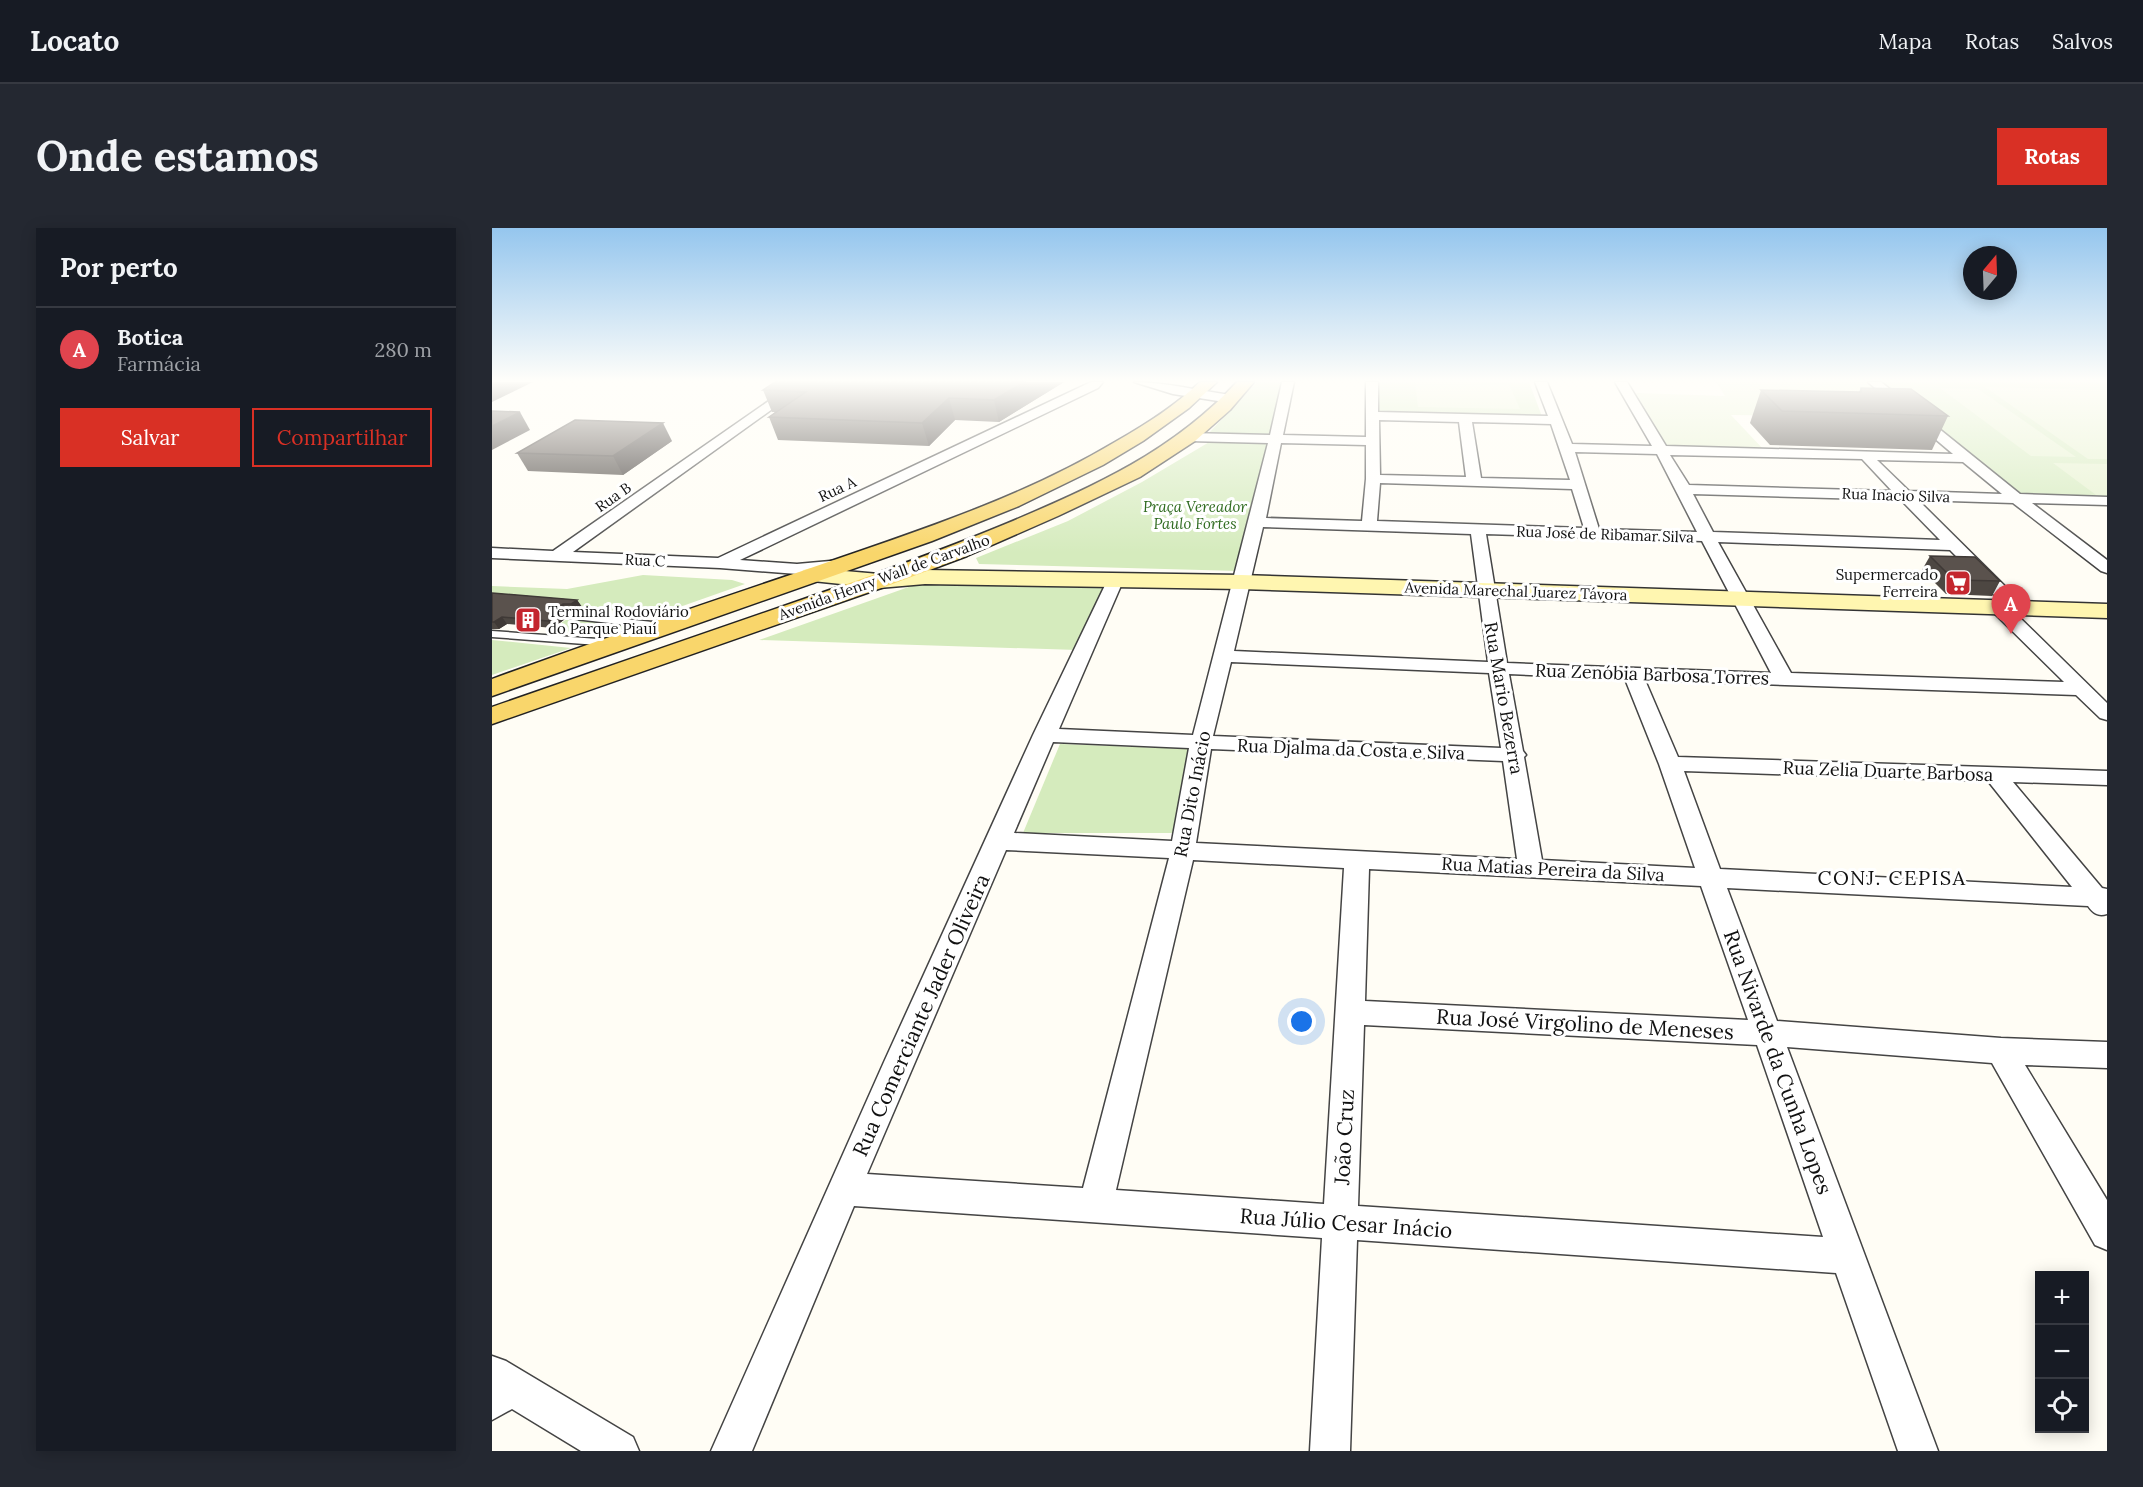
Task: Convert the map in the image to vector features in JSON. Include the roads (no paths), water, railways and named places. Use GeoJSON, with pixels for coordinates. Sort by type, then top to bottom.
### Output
{"type":"FeatureCollection","features":[{"type":"Feature","properties":{"kind":"main road","name":"Avenida Henry Wall de Carvalho"},"geometry":{"type":"LineString","coordinates":[[492,688],[804,572],[841,565],[972,519],[1047,486],[1114,452],[1132,439]]}},
{"type":"Feature","properties":{"kind":"main road","name":"Avenida Henry Wall de Carvalho"},"geometry":{"type":"LineString","coordinates":[[917,574],[963,549],[1133,473],[1186,439]]}},
{"type":"Feature","properties":{"kind":"main road"},"geometry":{"type":"LineString","coordinates":[[963,549],[969,578]]}},
{"type":"Feature","properties":{"kind":"main road","name":"Avenida Henry Wall de Carvalho"},"geometry":{"type":"LineString","coordinates":[[492,716],[879,581]]}},
{"type":"Feature","properties":{"kind":"main road"},"geometry":{"type":"LineString","coordinates":[[519,706],[581,682],[609,667],[616,661],[615,644]]}},
{"type":"Feature","properties":{"kind":"street","name":"Rua B"},"geometry":{"type":"LineString","coordinates":[[558,555],[723,439]]}},
{"type":"Feature","properties":{"kind":"street","name":"Rua A"},"geometry":{"type":"LineString","coordinates":[[720,563],[982,439]]}},
{"type":"Feature","properties":{"kind":"street","name":"Rua Dito Inácio"},"geometry":{"type":"LineString","coordinates":[[1095,1206],[1183,850],[1201,744],[1257,522],[1274,439]]}},
{"type":"Feature","properties":{"kind":"street"},"geometry":{"type":"LineString","coordinates":[[1278,439],[1372,441],[1373,479],[1369,524]]}},
{"type":"Feature","properties":{"kind":"street"},"geometry":{"type":"LineString","coordinates":[[1468,439],[1474,482]]}},
{"type":"Feature","properties":{"kind":"street"},"geometry":{"type":"LineString","coordinates":[[1564,439],[1593,533]]}},
{"type":"Feature","properties":{"kind":"street"},"geometry":{"type":"LineString","coordinates":[[1655,439],[1684,489],[1784,678]]}},
{"type":"Feature","properties":{"kind":"street"},"geometry":{"type":"LineString","coordinates":[[1944,439],[2107,568]]}},
{"type":"Feature","properties":{"kind":"street"},"geometry":{"type":"LineString","coordinates":[[1567,448],[1967,458]]}},
{"type":"Feature","properties":{"kind":"street"},"geometry":{"type":"LineString","coordinates":[[1865,455],[1953,545],[2107,714]]}},
{"type":"Feature","properties":{"kind":"street"},"geometry":{"type":"LineString","coordinates":[[1373,479],[1579,485]]}},
{"type":"Feature","properties":{"kind":"street","name":"Rua Inacio Silva"},"geometry":{"type":"LineString","coordinates":[[1684,489],[2107,501]]}},
{"type":"Feature","properties":{"kind":"street","name":"Rua José de Ribamar Silva"},"geometry":{"type":"LineString","coordinates":[[1257,522],[1953,545]]}},
{"type":"Feature","properties":{"kind":"street","name":"Rua Mario Bezerra"},"geometry":{"type":"LineString","coordinates":[[1478,529],[1485,590],[1515,755],[1531,868]]}},
{"type":"Feature","properties":{"kind":"street","name":"Rua C"},"geometry":{"type":"LineString","coordinates":[[492,553],[720,563],[804,572]]}},
{"type":"Feature","properties":{"kind":"street"},"geometry":{"type":"LineString","coordinates":[[841,565],[917,574]]}},
{"type":"Feature","properties":{"kind":"street"},"geometry":{"type":"LineString","coordinates":[[804,572],[879,581],[917,574]]}},
{"type":"Feature","properties":{"kind":"street","name":"Avenida Marechal Juarez Távora"},"geometry":{"type":"LineString","coordinates":[[917,574],[969,578],[1241,582],[2107,611]]}},
{"type":"Feature","properties":{"kind":"street","name":"Rua Comerciante Jader Oliveira"},"geometry":{"type":"LineString","coordinates":[[731,1451],[1044,735],[1115,581]]}},
{"type":"Feature","properties":{"kind":"street","name":"Rua Zenóbia Barbosa Torres"},"geometry":{"type":"LineString","coordinates":[[1222,656],[1500,669],[2083,689]]}},
{"type":"Feature","properties":{"kind":"street","name":"Rua Nivarde da Cunha Lopes"},"geometry":{"type":"LineString","coordinates":[[1633,674],[1670,764],[1918,1451]]}},
{"type":"Feature","properties":{"kind":"street","name":"Rua Djalma da Costa e Silva"},"geometry":{"type":"LineString","coordinates":[[1044,735],[1201,744],[1515,755]]}},
{"type":"Feature","properties":{"kind":"street","name":"Rua Zelia Duarte Barbosa"},"geometry":{"type":"LineString","coordinates":[[1670,764],[2107,778]]}},
{"type":"Feature","properties":{"kind":"street"},"geometry":{"type":"LineString","coordinates":[[1995,775],[2103,902]]}},
{"type":"Feature","properties":{"kind":"street","name":"Rua Matias Pereira da Silva"},"geometry":{"type":"LineString","coordinates":[[998,840],[1710,877],[2103,902]]}},
{"type":"Feature","properties":{"kind":"street","name":"João Cruz"},"geometry":{"type":"LineString","coordinates":[[1330,1451],[1357,859]]}},
{"type":"Feature","properties":{"kind":"street","name":"Rua José Virgolino de Meneses"},"geometry":{"type":"LineString","coordinates":[[1350,1012],[1768,1033],[2001,1051],[2107,1055]]}},
{"type":"Feature","properties":{"kind":"street"},"geometry":{"type":"LineString","coordinates":[[2001,1051],[2107,1233]]}},
{"type":"Feature","properties":{"kind":"street","name":"Rua Júlio Cesar Inácio"},"geometry":{"type":"LineString","coordinates":[[844,1190],[1848,1256]]}},
{"type":"Feature","properties":{"kind":"street"},"geometry":{"type":"LineString","coordinates":[[498,1387],[618,1451]]}},
{"type":"Feature","properties":{"kind":"lane"},"geometry":{"type":"LineString","coordinates":[[569,616],[663,626]]}},
{"type":"Feature","properties":{"kind":"lane"},"geometry":{"type":"LineString","coordinates":[[492,634],[615,644]]}},
{"type":"Feature","properties":{"kind":"place","name":"Supermercado Ferreira"},"geometry":{"type":"Point","coordinates":[1958,583]}},
{"type":"Feature","properties":{"kind":"place","name":"Terminal Rodoviário do Parque Piauí"},"geometry":{"type":"Point","coordinates":[528,620]}},
{"type":"Feature","properties":{"kind":"place","name":"Botica"},"geometry":{"type":"Point","coordinates":[2011,634]}},
{"type":"Feature","properties":{"kind":"district","name":"CONJ. CEPISA"},"geometry":{"type":"Point","coordinates":[1892,877]}},
{"type":"Feature","properties":{"kind":"park label","name":"Praça Vereador Paulo Fortes"},"geometry":{"type":"Point","coordinates":[1195,514]}}]}
